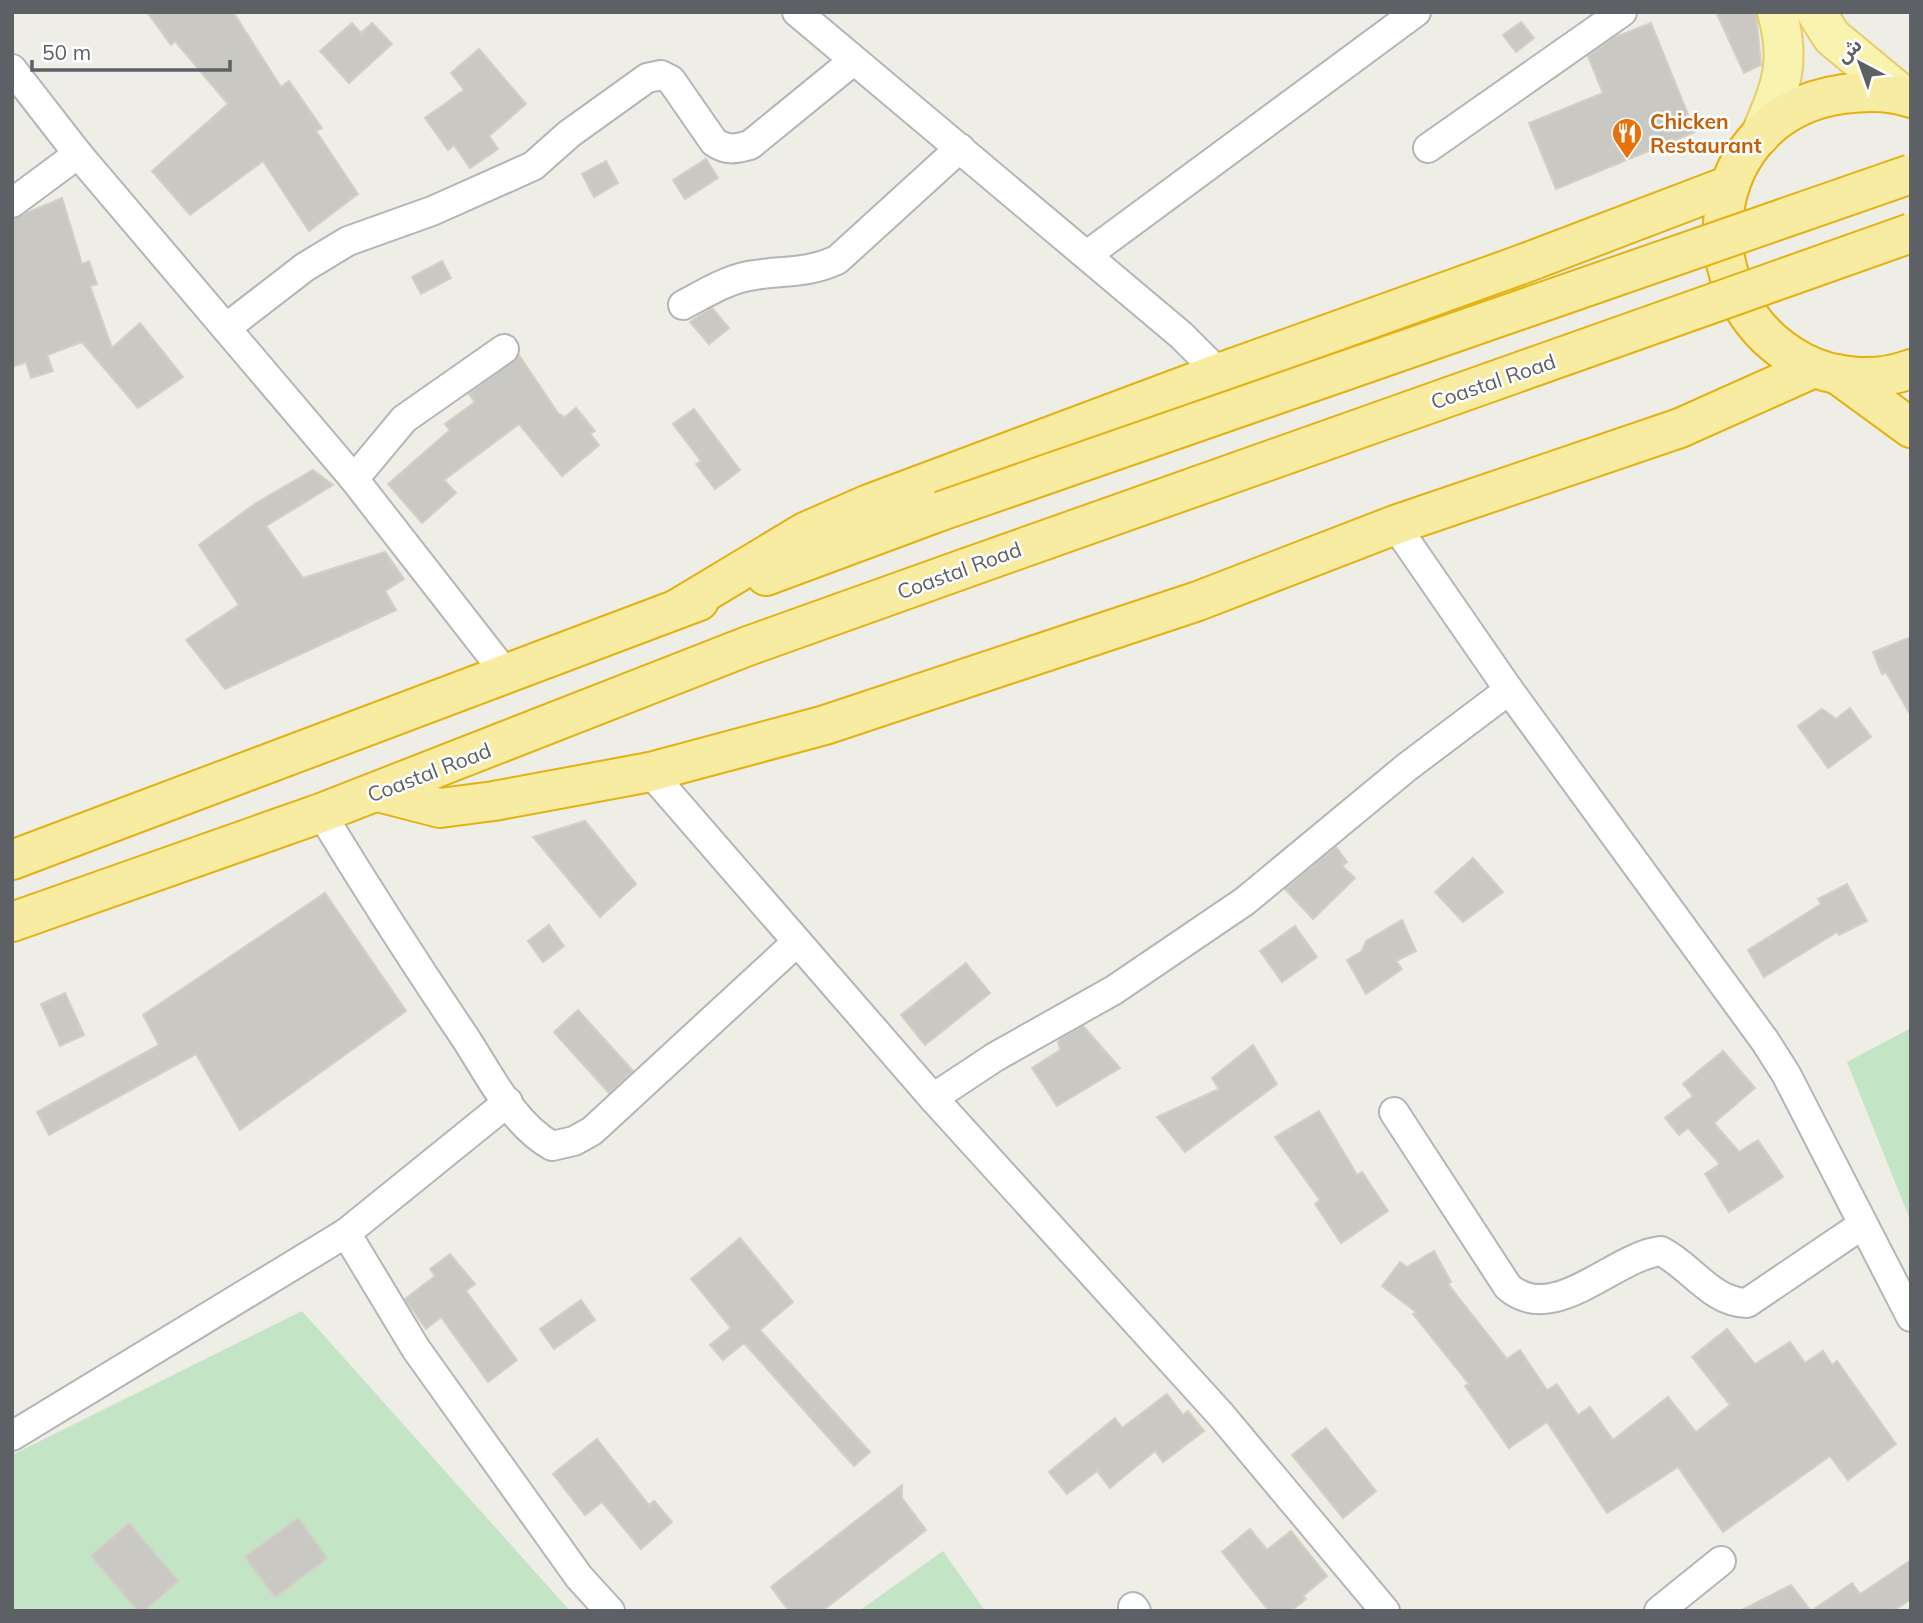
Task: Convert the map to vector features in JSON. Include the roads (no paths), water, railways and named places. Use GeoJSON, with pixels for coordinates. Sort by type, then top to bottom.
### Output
{"type":"FeatureCollection","features":[{"type":"Feature","properties":{"kind":"highway"},"geometry":{"type":"LineString","coordinates":[[1907,97],[1864,91],[1826,96],[1790,112],[1760,136],[1743,159],[1730,185],[1722,221],[1723,246],[1734,294],[1754,325],[1781,351],[1826,371],[1911,428]]}},
{"type":"Feature","properties":{"kind":"highway"},"geometry":{"type":"LineString","coordinates":[[12,860],[941,511],[1911,174]]}},
{"type":"Feature","properties":{"kind":"highway"},"geometry":{"type":"LineString","coordinates":[[677,609],[805,532],[869,504],[1730,185]]}},
{"type":"Feature","properties":{"kind":"highway","name":"Coastal Road"},"geometry":{"type":"LineString","coordinates":[[12,922],[378,792],[748,646],[1911,233]]}},
{"type":"Feature","properties":{"kind":"highway"},"geometry":{"type":"LineString","coordinates":[[378,792],[440,808],[650,772],[825,725],[1198,601],[1395,525],[1680,428],[1826,371],[1872,377],[1911,369]]}},
{"type":"Feature","properties":{"kind":"main road"},"geometry":{"type":"LineString","coordinates":[[1760,136],[1785,70],[1783,32],[1777,12]]}},
{"type":"Feature","properties":{"kind":"main road"},"geometry":{"type":"LineString","coordinates":[[1816,12],[1832,37],[1907,97]]}},
{"type":"Feature","properties":{"kind":"street"},"geometry":{"type":"LineString","coordinates":[[797,12],[1181,335],[1219,373]]}},
{"type":"Feature","properties":{"kind":"street"},"geometry":{"type":"LineString","coordinates":[[1087,255],[1416,12]]}},
{"type":"Feature","properties":{"kind":"street"},"geometry":{"type":"LineString","coordinates":[[1428,148],[1622,12]]}},
{"type":"Feature","properties":{"kind":"street"},"geometry":{"type":"LineString","coordinates":[[226,328],[304,267],[348,242],[432,211],[533,166],[569,134],[647,78],[661,75],[671,80],[714,142],[724,149],[734,149],[750,145],[853,61]]}},
{"type":"Feature","properties":{"kind":"street"},"geometry":{"type":"LineString","coordinates":[[12,69],[78,154],[354,479],[506,674]]}},
{"type":"Feature","properties":{"kind":"street"},"geometry":{"type":"LineString","coordinates":[[683,305],[725,282],[754,275],[813,271],[836,260],[960,148]]}},
{"type":"Feature","properties":{"kind":"street"},"geometry":{"type":"LineString","coordinates":[[12,203],[78,154]]}},
{"type":"Feature","properties":{"kind":"street"},"geometry":{"type":"LineString","coordinates":[[354,479],[404,419],[504,349]]}},
{"type":"Feature","properties":{"kind":"street"},"geometry":{"type":"LineString","coordinates":[[1395,525],[1509,690],[1748,1016],[1786,1074],[1911,1317]]}},
{"type":"Feature","properties":{"kind":"street"},"geometry":{"type":"LineString","coordinates":[[933,1098],[995,1057],[1114,990],[1234,908],[1407,767],[1509,690]]}},
{"type":"Feature","properties":{"kind":"street"},"geometry":{"type":"LineString","coordinates":[[650,772],[933,1098],[1221,1415],[1385,1611]]}},
{"type":"Feature","properties":{"kind":"street"},"geometry":{"type":"LineString","coordinates":[[321,813],[397,936],[508,1102],[534,1136],[552,1146],[574,1141],[592,1131],[797,942]]}},
{"type":"Feature","properties":{"kind":"street"},"geometry":{"type":"LineString","coordinates":[[12,1436],[346,1233],[508,1102]]}},
{"type":"Feature","properties":{"kind":"street"},"geometry":{"type":"LineString","coordinates":[[1394,1112],[1508,1287],[1517,1295],[1531,1299],[1552,1300],[1645,1255],[1661,1251],[1675,1258],[1714,1293],[1732,1303],[1747,1303],[1862,1225]]}},
{"type":"Feature","properties":{"kind":"street"},"geometry":{"type":"LineString","coordinates":[[346,1233],[416,1349],[579,1577],[610,1611]]}},
{"type":"Feature","properties":{"kind":"street"},"geometry":{"type":"LineString","coordinates":[[1658,1611],[1721,1561]]}},
{"type":"Feature","properties":{"kind":"place","name":"Chicken Restaurant"},"geometry":{"type":"Point","coordinates":[1627,160]}}]}
